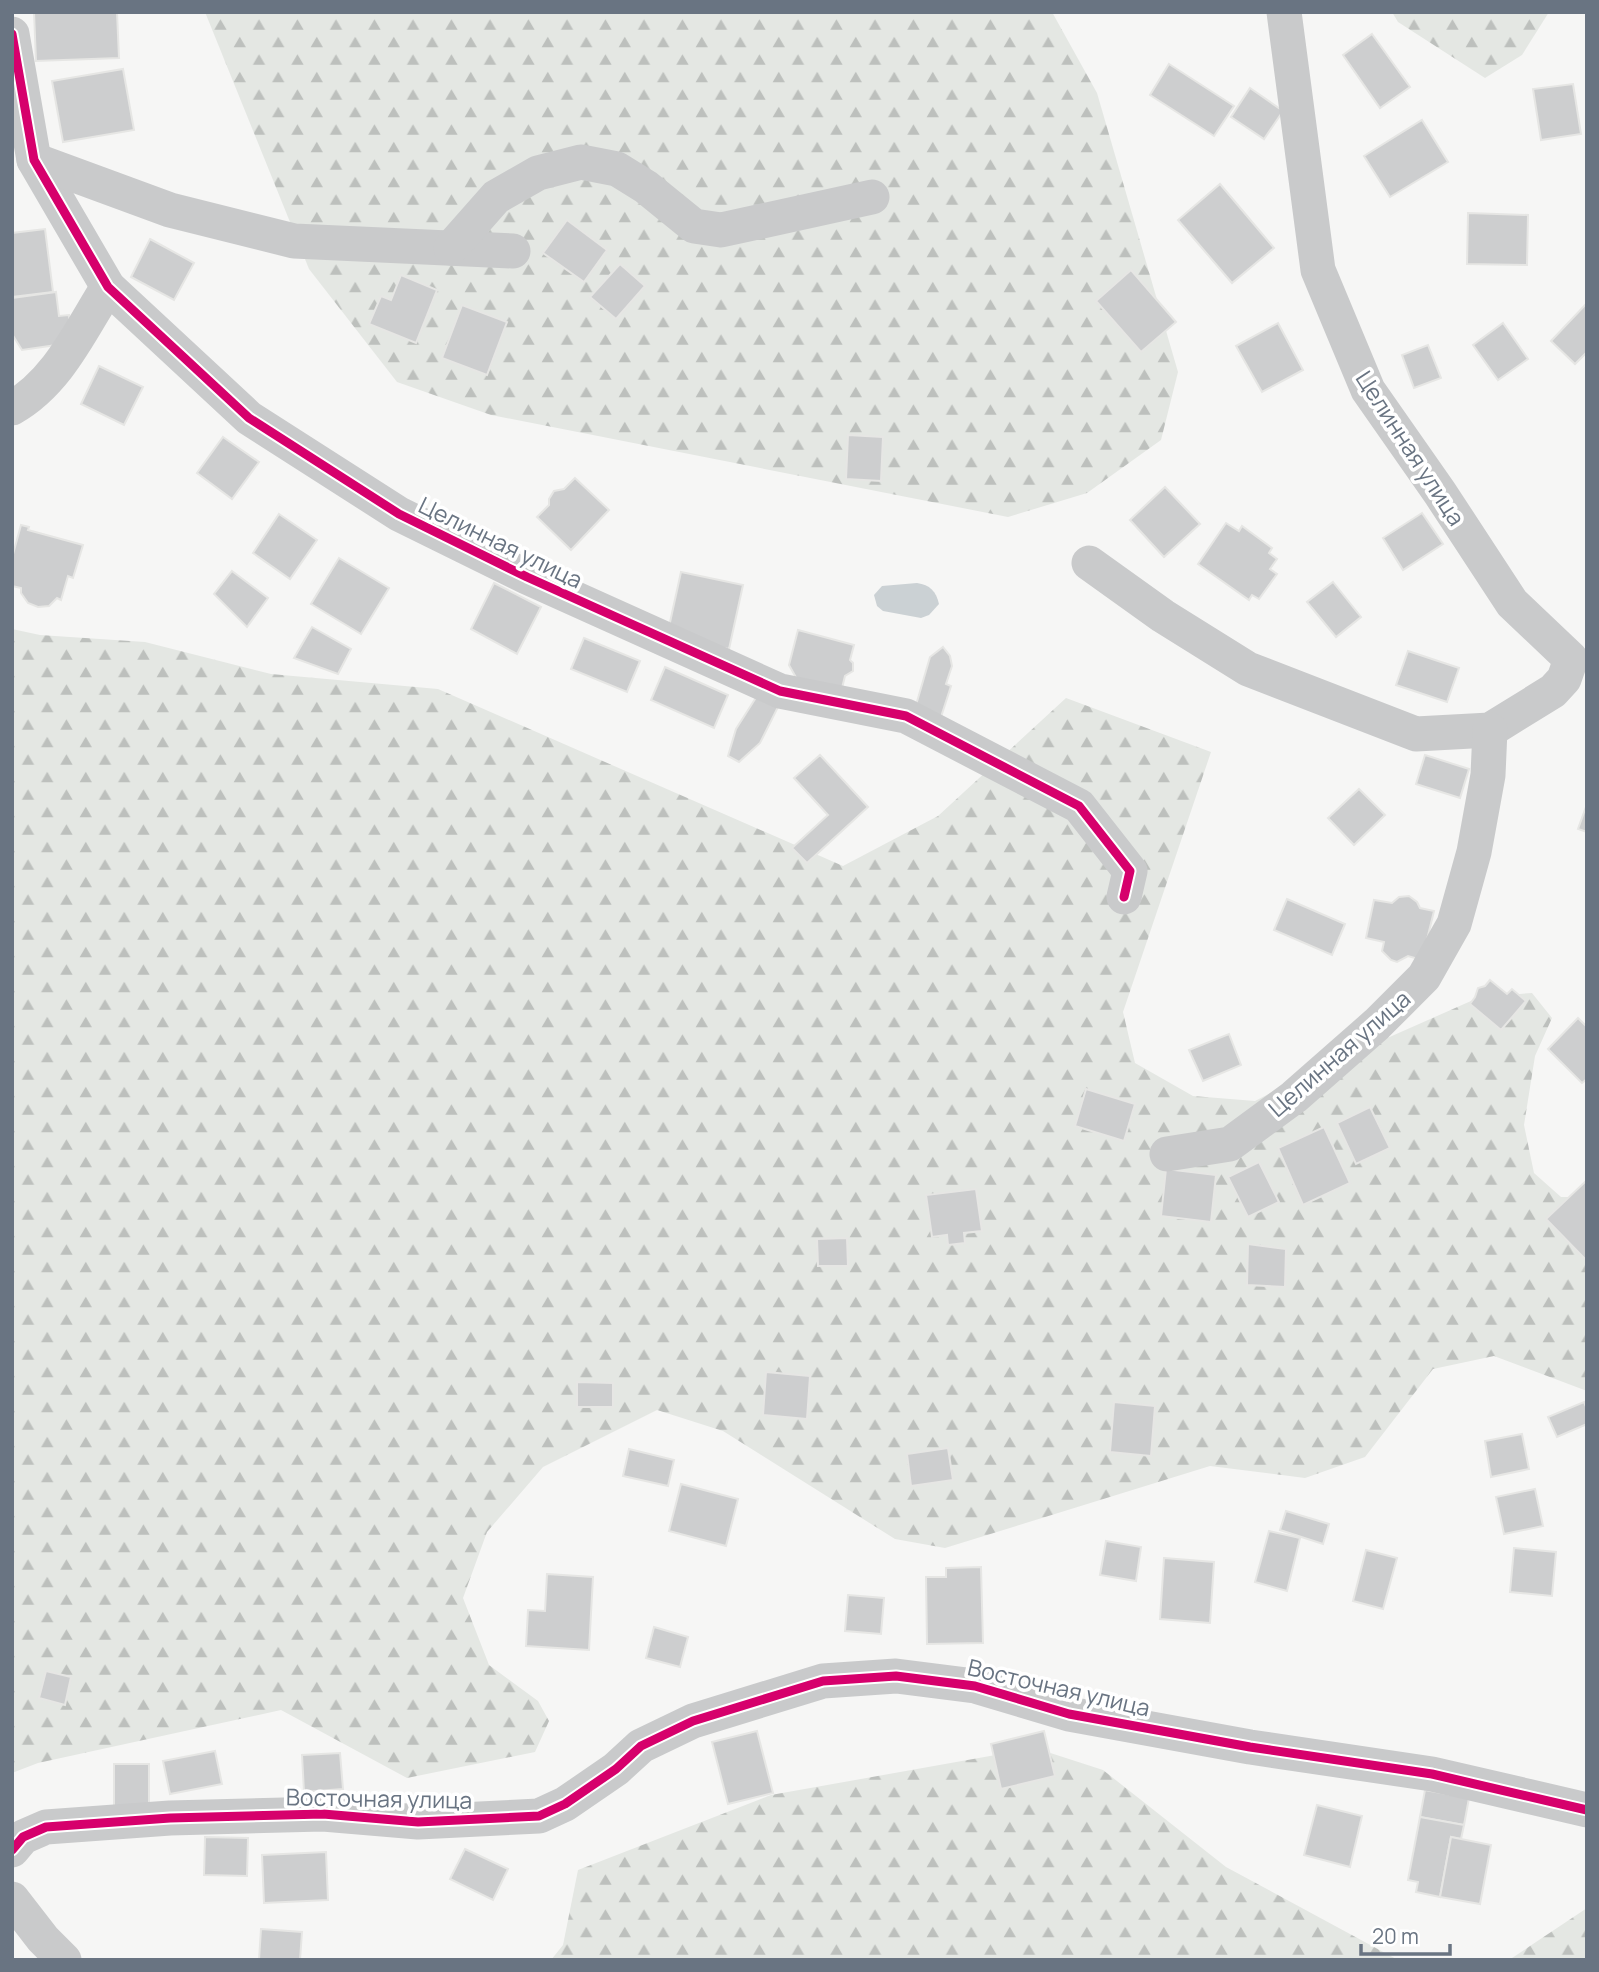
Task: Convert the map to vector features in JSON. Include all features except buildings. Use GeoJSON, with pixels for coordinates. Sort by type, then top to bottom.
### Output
{"type":"FeatureCollection","features":[{"type":"Feature","properties":{"kind":"street","name":"Целинная улица"},"geometry":{"type":"LineString","coordinates":[[1089,563],[1248,670],[1416,734],[1490,730],[1553,691],[1579,664],[1512,603],[1368,390],[1318,270],[1284,12]]}},
{"type":"Feature","properties":{"kind":"street","name":"Целинная улица"},"geometry":{"type":"LineString","coordinates":[[12,34],[34,160],[108,287],[249,418],[399,514],[527,577],[780,691],[906,716],[1079,806],[1130,871],[1124,897]]}},
{"type":"Feature","properties":{"kind":"street"},"geometry":{"type":"LineString","coordinates":[[34,160],[170,210],[294,241],[513,251]]}},
{"type":"Feature","properties":{"kind":"street"},"geometry":{"type":"LineString","coordinates":[[451,248],[496,197],[538,173],[581,162],[617,169],[646,187],[694,226],[722,230],[872,197]]}},
{"type":"Feature","properties":{"kind":"street"},"geometry":{"type":"LineString","coordinates":[[12,408],[26,400],[57,371],[108,287]]}},
{"type":"Feature","properties":{"kind":"street","name":"Целинная улица"},"geometry":{"type":"LineString","coordinates":[[1167,1154],[1230,1144],[1294,1097],[1377,1024],[1424,976],[1454,924],[1474,852],[1488,775],[1490,730]]}},
{"type":"Feature","properties":{"kind":"street","name":"Восточная улица"},"geometry":{"type":"LineString","coordinates":[[12,1850],[23,1837],[47,1827],[170,1818],[323,1814],[418,1822],[539,1816],[565,1804],[616,1769],[641,1745],[693,1721],[823,1681],[896,1676],[975,1686],[1069,1714],[1237,1745],[1432,1774],[1587,1811]]}},
{"type":"Feature","properties":{"kind":"street"},"geometry":{"type":"LineString","coordinates":[[12,1899],[43,1939],[64,1960]]}},
{"type":"Feature","properties":{"kind":"green space"},"geometry":{"type":"Polygon","coordinates":[[[205,12],[1052,12],[1097,93],[1178,372],[1161,440],[1087,493],[1008,517],[491,415],[397,382],[309,269],[205,12]]]}},
{"type":"Feature","properties":{"kind":"green space"},"geometry":{"type":"Polygon","coordinates":[[[1392,12],[1549,12],[1522,55],[1485,78],[1398,22],[1392,12]]]}},
{"type":"Feature","properties":{"kind":"green space"},"geometry":{"type":"Polygon","coordinates":[[[12,629],[40,635],[145,642],[271,674],[438,689],[843,866],[938,816],[1066,698],[1211,752],[1123,1012],[1135,1063],[1193,1096],[1255,1101],[1315,1070],[1480,997],[1532,993],[1552,1018],[1535,1056],[1524,1125],[1534,1173],[1561,1197],[1587,1197],[1587,1391],[1494,1356],[1433,1369],[1365,1457],[1305,1478],[1210,1466],[945,1548],[895,1539],[723,1431],[657,1410],[543,1467],[487,1532],[463,1598],[489,1665],[538,1701],[549,1721],[535,1752],[407,1778],[281,1710],[38,1763],[12,1773],[12,629]]]}},
{"type":"Feature","properties":{"kind":"green space"},"geometry":{"type":"Polygon","coordinates":[[[1035,1748],[1103,1770],[1226,1867],[1398,1960],[551,1960],[563,1945],[578,1870],[771,1795],[1035,1748]]]}},
{"type":"Feature","properties":{"kind":"green space"},"geometry":{"type":"Polygon","coordinates":[[[1587,1908],[1587,1960],[1509,1960],[1587,1908]]]}},
{"type":"Feature","properties":{"kind":"shaded area"},"geometry":{"type":"Polygon","coordinates":[[[917,583],[929,587],[938,599],[939,604],[929,615],[921,618],[883,611],[877,606],[874,595],[882,586],[917,583]]]}},
{"type":"Feature","properties":{"kind":"cycle path"},"geometry":{"type":"LineString","coordinates":[[12,34],[34,160],[108,287],[249,418],[399,514],[527,577],[780,691],[906,716],[1079,806],[1130,871],[1124,897]]}},
{"type":"Feature","properties":{"kind":"cycle path"},"geometry":{"type":"LineString","coordinates":[[12,1850],[23,1837],[46,1827],[170,1818],[323,1814],[418,1822],[539,1816],[565,1804],[616,1769],[641,1746],[693,1721],[823,1681],[896,1676],[975,1686],[1069,1714],[1250,1747],[1432,1774],[1587,1810]]}}]}
